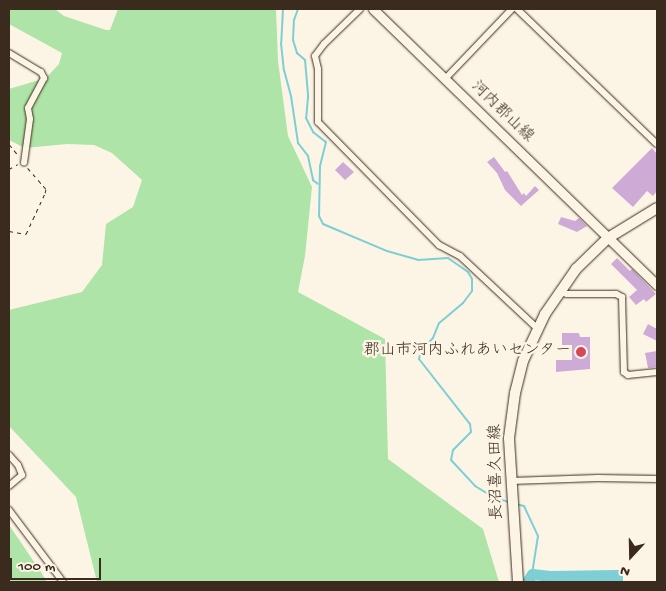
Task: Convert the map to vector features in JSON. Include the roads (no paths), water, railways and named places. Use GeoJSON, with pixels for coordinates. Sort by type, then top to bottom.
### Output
{"type":"FeatureCollection","features":[{"type":"Feature","properties":{"kind":"main road","name":"河内郡山線"},"geometry":{"type":"LineString","coordinates":[[373,9],[657,285]]}},
{"type":"Feature","properties":{"kind":"main road","name":"長沼喜久田線"},"geometry":{"type":"LineString","coordinates":[[518,582],[509,438],[514,398],[524,361],[537,328],[559,292],[582,263],[608,238],[657,208]]}},
{"type":"Feature","properties":{"kind":"street"},"geometry":{"type":"LineString","coordinates":[[360,9],[324,44],[315,56],[319,124],[439,245],[460,256],[537,328]]}},
{"type":"Feature","properties":{"kind":"street"},"geometry":{"type":"LineString","coordinates":[[445,79],[512,9]]}},
{"type":"Feature","properties":{"kind":"street"},"geometry":{"type":"LineString","coordinates":[[517,9],[657,144]]}},
{"type":"Feature","properties":{"kind":"street"},"geometry":{"type":"LineString","coordinates":[[9,53],[41,72],[44,78],[28,108],[30,119],[24,163]]}},
{"type":"Feature","properties":{"kind":"street"},"geometry":{"type":"LineString","coordinates":[[559,292],[621,295],[624,299],[623,371],[628,374],[657,372]]}},
{"type":"Feature","properties":{"kind":"street"},"geometry":{"type":"LineString","coordinates":[[9,455],[18,465],[22,475],[9,486]]}},
{"type":"Feature","properties":{"kind":"street"},"geometry":{"type":"LineString","coordinates":[[511,481],[598,478],[657,480]]}},
{"type":"Feature","properties":{"kind":"street"},"geometry":{"type":"LineString","coordinates":[[9,510],[63,582]]}},
{"type":"Feature","properties":{"kind":"waterway"},"geometry":{"type":"LineString","coordinates":[[283,9],[281,43],[284,70],[291,96],[298,143],[308,156],[313,180],[318,184]]}},
{"type":"Feature","properties":{"kind":"waterway"},"geometry":{"type":"LineString","coordinates":[[298,9],[294,20],[293,40],[297,53],[305,60],[308,97],[306,118],[313,132],[326,142],[320,166],[319,216],[323,224],[387,251],[418,260],[448,258],[468,272],[472,279],[472,291],[463,303],[439,323],[433,338],[421,351],[419,359],[470,424],[471,432],[453,450],[451,460],[475,486],[495,498],[509,502]]}},
{"type":"Feature","properties":{"kind":"waterway"},"geometry":{"type":"LineString","coordinates":[[516,504],[524,506],[538,536],[532,574]]}},
{"type":"Feature","properties":{"kind":"waterway"},"geometry":{"type":"LineString","coordinates":[[527,582],[532,574],[550,576],[617,575],[617,582]]}},
{"type":"Feature","properties":{"kind":"place","name":"郡山市河内ふれあいセンター"},"geometry":{"type":"Point","coordinates":[581,352]}}]}
